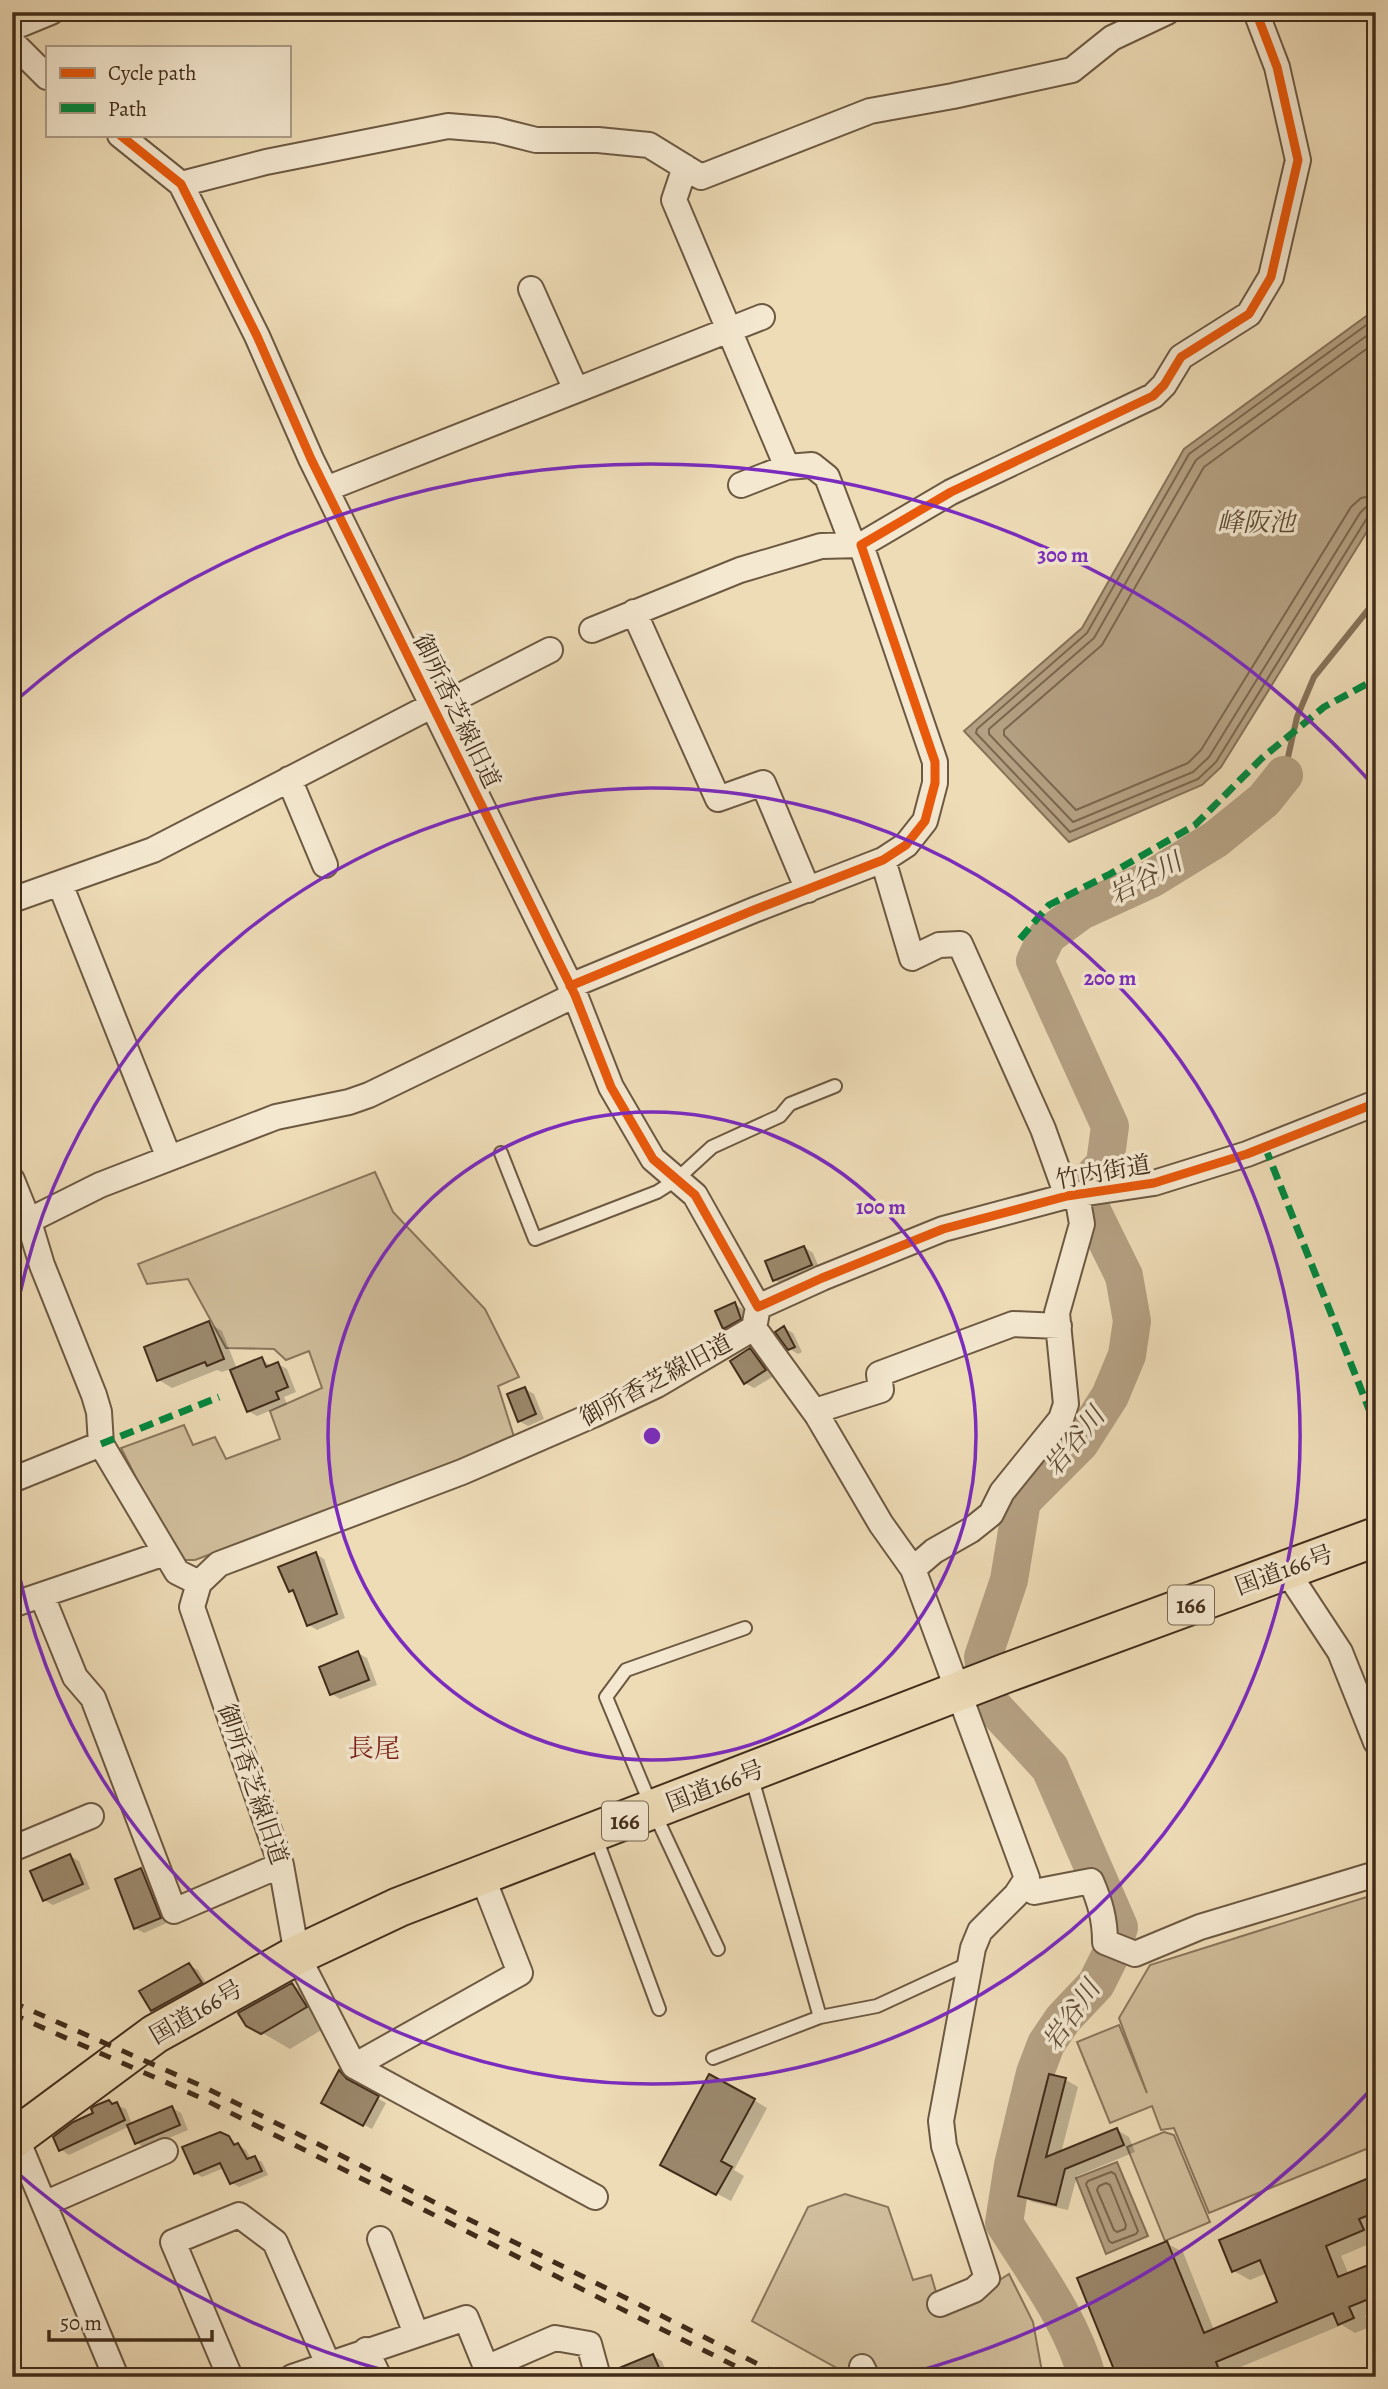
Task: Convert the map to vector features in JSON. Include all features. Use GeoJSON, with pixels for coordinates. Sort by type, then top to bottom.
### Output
{"type":"FeatureCollection","features":[{"type":"Feature","properties":{"kind":"highway","name":"国道166号"},"geometry":{"type":"LineString","coordinates":[[14,2139],[155,2034],[297,1955],[399,1907],[1006,1673],[1376,1537]]}},
{"type":"Feature","properties":{"kind":"street"},"geometry":{"type":"LineString","coordinates":[[12,28],[51,12]]}},
{"type":"Feature","properties":{"kind":"street"},"geometry":{"type":"LineString","coordinates":[[181,184],[266,162],[448,126],[496,130],[536,140],[598,140],[649,145],[701,177],[870,111],[1072,70],[1112,38],[1167,12]]}},
{"type":"Feature","properties":{"kind":"street"},"geometry":{"type":"LineString","coordinates":[[592,629],[763,563],[821,546],[857,545],[951,492],[1153,396],[1164,385],[1181,357],[1248,314],[1270,277],[1298,160],[1277,67],[1256,12]]}},
{"type":"Feature","properties":{"kind":"street"},"geometry":{"type":"LineString","coordinates":[[12,42],[46,76]]}},
{"type":"Feature","properties":{"kind":"street","name":"御所香芝線旧道"},"geometry":{"type":"LineString","coordinates":[[121,136],[181,184],[257,336],[326,489],[573,991],[611,1087],[653,1159],[695,1195],[756,1318],[657,1385],[462,1472],[219,1564],[199,1583],[192,1607],[281,1865],[297,1955],[354,2066]]}},
{"type":"Feature","properties":{"kind":"street"},"geometry":{"type":"LineString","coordinates":[[685,167],[674,201],[787,467]]}},
{"type":"Feature","properties":{"kind":"street"},"geometry":{"type":"LineString","coordinates":[[531,289],[576,390]]}},
{"type":"Feature","properties":{"kind":"street"},"geometry":{"type":"LineString","coordinates":[[326,489],[762,317]]}},
{"type":"Feature","properties":{"kind":"street"},"geometry":{"type":"LineString","coordinates":[[21,1226],[100,1185],[276,1116],[349,1102],[369,1095],[573,991],[883,860],[906,845],[925,821],[935,783],[935,762],[857,545],[827,477],[813,465],[787,467],[741,485]]}},
{"type":"Feature","properties":{"kind":"street"},"geometry":{"type":"LineString","coordinates":[[634,612],[718,799],[764,783],[808,890]]}},
{"type":"Feature","properties":{"kind":"street"},"geometry":{"type":"LineString","coordinates":[[12,900],[153,849],[289,779],[435,710],[550,650]]}},
{"type":"Feature","properties":{"kind":"street"},"geometry":{"type":"LineString","coordinates":[[289,779],[326,865]]}},
{"type":"Feature","properties":{"kind":"street"},"geometry":{"type":"LineString","coordinates":[[883,860],[912,958],[939,945],[960,944],[1043,1129],[1080,1194],[1082,1224],[1057,1313],[1066,1404],[1061,1419],[1002,1492],[991,1514],[971,1530],[934,1551],[913,1569]]}},
{"type":"Feature","properties":{"kind":"street"},"geometry":{"type":"LineString","coordinates":[[60,884],[169,1158]]}},
{"type":"Feature","properties":{"kind":"street","name":"竹内街道"},"geometry":{"type":"LineString","coordinates":[[756,1318],[822,1278],[943,1229],[1080,1194],[1154,1183],[1247,1154],[1376,1103]]}},
{"type":"Feature","properties":{"kind":"street"},"geometry":{"type":"LineString","coordinates":[[12,1180],[21,1226],[46,1274],[94,1395],[99,1412],[101,1444],[177,1572],[199,1583]]}},
{"type":"Feature","properties":{"kind":"street"},"geometry":{"type":"LineString","coordinates":[[756,1318],[881,1524],[913,1569],[956,1692],[1027,1878],[1016,1895],[979,1931],[970,1963],[941,2121],[944,2146],[987,2278],[974,2290],[940,2304]]}},
{"type":"Feature","properties":{"kind":"street"},"geometry":{"type":"LineString","coordinates":[[814,1412],[881,1390],[879,1374],[1013,1324],[1059,1326]]}},
{"type":"Feature","properties":{"kind":"street"},"geometry":{"type":"LineString","coordinates":[[12,1480],[101,1444]]}},
{"type":"Feature","properties":{"kind":"street"},"geometry":{"type":"LineString","coordinates":[[12,1605],[165,1553]]}},
{"type":"Feature","properties":{"kind":"street"},"geometry":{"type":"LineString","coordinates":[[1286,1570],[1340,1652],[1376,1742]]}},
{"type":"Feature","properties":{"kind":"street"},"geometry":{"type":"LineString","coordinates":[[42,1596],[75,1677],[93,1698],[174,1911],[281,1865]]}},
{"type":"Feature","properties":{"kind":"street"},"geometry":{"type":"LineString","coordinates":[[12,1849],[91,1815]]}},
{"type":"Feature","properties":{"kind":"street"},"geometry":{"type":"LineString","coordinates":[[1023,1884],[1034,1892],[1091,1881],[1105,1922],[1105,1942],[1135,1954],[1200,1927],[1376,1874]]}},
{"type":"Feature","properties":{"kind":"street"},"geometry":{"type":"LineString","coordinates":[[354,2066],[520,1973],[482,1875]]}},
{"type":"Feature","properties":{"kind":"street"},"geometry":{"type":"LineString","coordinates":[[354,2066],[595,2197]]}},
{"type":"Feature","properties":{"kind":"street"},"geometry":{"type":"LineString","coordinates":[[14,2139],[116,2377]]}},
{"type":"Feature","properties":{"kind":"street"},"geometry":{"type":"LineString","coordinates":[[44,2204],[165,2151]]}},
{"type":"Feature","properties":{"kind":"street"},"geometry":{"type":"LineString","coordinates":[[230,2377],[173,2242],[239,2215],[275,2242],[326,2369]]}},
{"type":"Feature","properties":{"kind":"street"},"geometry":{"type":"LineString","coordinates":[[380,2239],[416,2334]]}},
{"type":"Feature","properties":{"kind":"street"},"geometry":{"type":"LineString","coordinates":[[292,2377],[326,2369],[366,2350],[466,2318],[488,2372],[555,2338],[589,2344],[598,2377]]}},
{"type":"Feature","properties":{"kind":"street"},"geometry":{"type":"LineString","coordinates":[[366,2350],[379,2377]]}},
{"type":"Feature","properties":{"kind":"lane"},"geometry":{"type":"LineString","coordinates":[[501,1153],[535,1239],[657,1192],[677,1180],[712,1147],[780,1116],[790,1104],[835,1086]]}},
{"type":"Feature","properties":{"kind":"lane"},"geometry":{"type":"LineString","coordinates":[[718,1949],[653,1810],[606,1697],[626,1670],[745,1628]]}},
{"type":"Feature","properties":{"kind":"lane"},"geometry":{"type":"LineString","coordinates":[[751,1773],[820,2017]]}},
{"type":"Feature","properties":{"kind":"lane"},"geometry":{"type":"LineString","coordinates":[[594,1833],[659,2008]]}},
{"type":"Feature","properties":{"kind":"lane"},"geometry":{"type":"LineString","coordinates":[[713,2058],[820,2017],[877,2006],[970,1963]]}},
{"type":"Feature","properties":{"kind":"shaded area"},"geometry":{"type":"Polygon","coordinates":[[[375,1172],[393,1212],[485,1309],[519,1377],[498,1386],[515,1440],[195,1560],[178,1560],[121,1448],[184,1425],[193,1445],[215,1437],[226,1459],[280,1439],[270,1411],[322,1388],[309,1351],[286,1360],[274,1349],[226,1348],[188,1279],[147,1284],[138,1264],[375,1172]]]}},
{"type":"Feature","properties":{"kind":"shaded area"},"geometry":{"type":"Polygon","coordinates":[[[1376,1894],[1376,2145],[1209,2213],[1174,2128],[1161,2130],[1152,2106],[1110,2123],[1077,2042],[1119,2025],[1147,2093],[1119,2018],[1150,1965],[1376,1894]]]}},
{"type":"Feature","properties":{"kind":"shaded area"},"geometry":{"type":"Polygon","coordinates":[[[1164,2132],[1174,2135],[1210,2222],[1165,2241],[1127,2147],[1164,2132]]]}},
{"type":"Feature","properties":{"kind":"shaded area"},"geometry":{"type":"Polygon","coordinates":[[[845,2194],[888,2207],[913,2280],[931,2275],[941,2309],[978,2294],[1009,2274],[1033,2322],[1043,2377],[853,2377],[752,2321],[808,2207],[845,2194]]]}},
{"type":"Feature","properties":{"kind":"water","name":"峰阪池"},"geometry":{"type":"Polygon","coordinates":[[[1376,309],[1376,517],[1221,767],[1202,785],[1069,842],[964,731],[1082,628],[1184,449],[1376,309]]]}},
{"type":"Feature","properties":{"kind":"water"},"geometry":{"type":"Polygon","coordinates":[[[1117,2162],[1148,2236],[1106,2254],[1076,2178],[1117,2162]]]}},
{"type":"Feature","properties":{"kind":"building"},"geometry":{"type":"Polygon","coordinates":[[[804,1246],[812,1265],[773,1281],[765,1261],[804,1246]]]}},
{"type":"Feature","properties":{"kind":"building"},"geometry":{"type":"Polygon","coordinates":[[[735,1302],[741,1319],[723,1329],[715,1311],[735,1302]]]}},
{"type":"Feature","properties":{"kind":"building"},"geometry":{"type":"Polygon","coordinates":[[[209,1321],[224,1359],[207,1366],[205,1362],[157,1381],[144,1347],[209,1321]]]}},
{"type":"Feature","properties":{"kind":"building"},"geometry":{"type":"Polygon","coordinates":[[[784,1326],[795,1347],[788,1350],[775,1332],[784,1326]]]}},
{"type":"Feature","properties":{"kind":"building"},"geometry":{"type":"Polygon","coordinates":[[[750,1348],[766,1370],[744,1384],[730,1361],[750,1348]]]}},
{"type":"Feature","properties":{"kind":"building"},"geometry":{"type":"Polygon","coordinates":[[[262,1357],[266,1367],[278,1362],[288,1387],[276,1392],[279,1399],[247,1412],[230,1370],[262,1357]]]}},
{"type":"Feature","properties":{"kind":"building"},"geometry":{"type":"Polygon","coordinates":[[[525,1387],[536,1414],[518,1422],[507,1394],[525,1387]]]}},
{"type":"Feature","properties":{"kind":"building"},"geometry":{"type":"Polygon","coordinates":[[[316,1552],[337,1614],[307,1626],[293,1590],[289,1592],[278,1567],[316,1552]]]}},
{"type":"Feature","properties":{"kind":"building"},"geometry":{"type":"Polygon","coordinates":[[[358,1651],[369,1680],[330,1695],[319,1667],[358,1651]]]}},
{"type":"Feature","properties":{"kind":"building"},"geometry":{"type":"Polygon","coordinates":[[[70,1854],[83,1884],[43,1901],[30,1871],[70,1854]]]}},
{"type":"Feature","properties":{"kind":"building"},"geometry":{"type":"Polygon","coordinates":[[[141,1868],[161,1918],[134,1929],[115,1879],[141,1868]]]}},
{"type":"Feature","properties":{"kind":"building"},"geometry":{"type":"Polygon","coordinates":[[[189,1963],[202,1983],[151,2011],[139,1991],[189,1963]]]}},
{"type":"Feature","properties":{"kind":"building"},"geometry":{"type":"Polygon","coordinates":[[[292,1983],[307,2007],[261,2034],[246,2026],[238,2013],[292,1983]]]}},
{"type":"Feature","properties":{"kind":"building"},"geometry":{"type":"Polygon","coordinates":[[[339,2070],[347,2079],[379,2096],[363,2126],[321,2103],[339,2070]]]}},
{"type":"Feature","properties":{"kind":"building"},"geometry":{"type":"Polygon","coordinates":[[[709,2074],[755,2099],[721,2161],[732,2167],[716,2195],[660,2165],[709,2074]]]}},
{"type":"Feature","properties":{"kind":"building"},"geometry":{"type":"Polygon","coordinates":[[[1049,2074],[1066,2078],[1046,2157],[1117,2128],[1124,2145],[1065,2169],[1056,2205],[1018,2196],[1049,2074]]]}},
{"type":"Feature","properties":{"kind":"building"},"geometry":{"type":"Polygon","coordinates":[[[109,2100],[112,2104],[117,2102],[125,2120],[59,2151],[53,2137],[73,2122],[93,2113],[91,2109],[94,2106],[109,2100]]]}},
{"type":"Feature","properties":{"kind":"building"},"geometry":{"type":"Polygon","coordinates":[[[172,2106],[180,2125],[135,2144],[127,2125],[172,2106]]]}},
{"type":"Feature","properties":{"kind":"building"},"geometry":{"type":"Polygon","coordinates":[[[220,2132],[229,2136],[234,2145],[238,2143],[247,2159],[255,2156],[262,2171],[230,2184],[220,2163],[194,2174],[182,2147],[220,2132]]]}},
{"type":"Feature","properties":{"kind":"building"},"geometry":{"type":"Polygon","coordinates":[[[1376,2175],[1376,2212],[1359,2219],[1364,2230],[1326,2246],[1338,2277],[1376,2262],[1376,2296],[1349,2307],[1354,2318],[1338,2325],[1333,2313],[1216,2362],[1222,2377],[1117,2377],[1077,2278],[1167,2241],[1204,2333],[1277,2302],[1260,2260],[1232,2272],[1219,2240],[1376,2175]]]}},
{"type":"Feature","properties":{"kind":"building"},"geometry":{"type":"Polygon","coordinates":[[[653,2354],[663,2377],[612,2377],[612,2371],[653,2354]]]}},
{"type":"Feature","properties":{"kind":"waterway","name":"岩谷川"},"geometry":{"type":"LineString","coordinates":[[1284,775],[1297,717],[1314,677],[1376,600]]}},
{"type":"Feature","properties":{"kind":"waterway","name":"岩谷川"},"geometry":{"type":"LineString","coordinates":[[1087,2377],[1062,2316],[1004,2223],[1013,2165],[1035,2073],[1046,2044],[1063,2019],[1096,1984],[1111,1954],[1119,1927],[1050,1768],[989,1702],[983,1657],[1009,1580],[1022,1501],[1080,1443],[1110,1396],[1127,1355],[1132,1321],[1124,1276],[1091,1209],[1085,1185],[1105,1164],[1110,1126],[1035,961],[1047,936],[1081,911],[1151,879],[1216,839],[1264,800],[1284,775]]}},
{"type":"Feature","properties":{"kind":"railway"},"geometry":{"type":"LineString","coordinates":[[12,2002],[204,2087],[784,2377]]}},
{"type":"Feature","properties":{"kind":"railway"},"geometry":{"type":"LineString","coordinates":[[12,2014],[199,2097],[757,2377]]}},
{"type":"Feature","properties":{"kind":"marked path"},"geometry":{"type":"LineString","coordinates":[[1020,939],[1049,905],[1110,874],[1195,825],[1262,758],[1324,707],[1376,679]]}},
{"type":"Feature","properties":{"kind":"marked path"},"geometry":{"type":"LineString","coordinates":[[1265,1147],[1376,1427]]}},
{"type":"Feature","properties":{"kind":"marked path"},"geometry":{"type":"LineString","coordinates":[[101,1444],[219,1397]]}},
{"type":"Feature","properties":{"kind":"cycle path"},"geometry":{"type":"LineString","coordinates":[[570,986],[883,860],[906,845],[925,821],[935,783],[935,762],[861,545],[951,492],[1153,396],[1164,385],[1181,357],[1249,314],[1271,277],[1298,160],[1277,67],[1256,12]]}},
{"type":"Feature","properties":{"kind":"cycle path"},"geometry":{"type":"LineString","coordinates":[[121,136],[181,184],[257,336],[311,459],[575,995],[611,1087],[653,1159],[695,1195],[758,1307],[943,1229],[1067,1196],[1154,1183],[1247,1154],[1376,1103]]}},
{"type":"Feature","properties":{"kind":"district","name":"長尾"},"geometry":{"type":"Point","coordinates":[374,1748]}}]}
